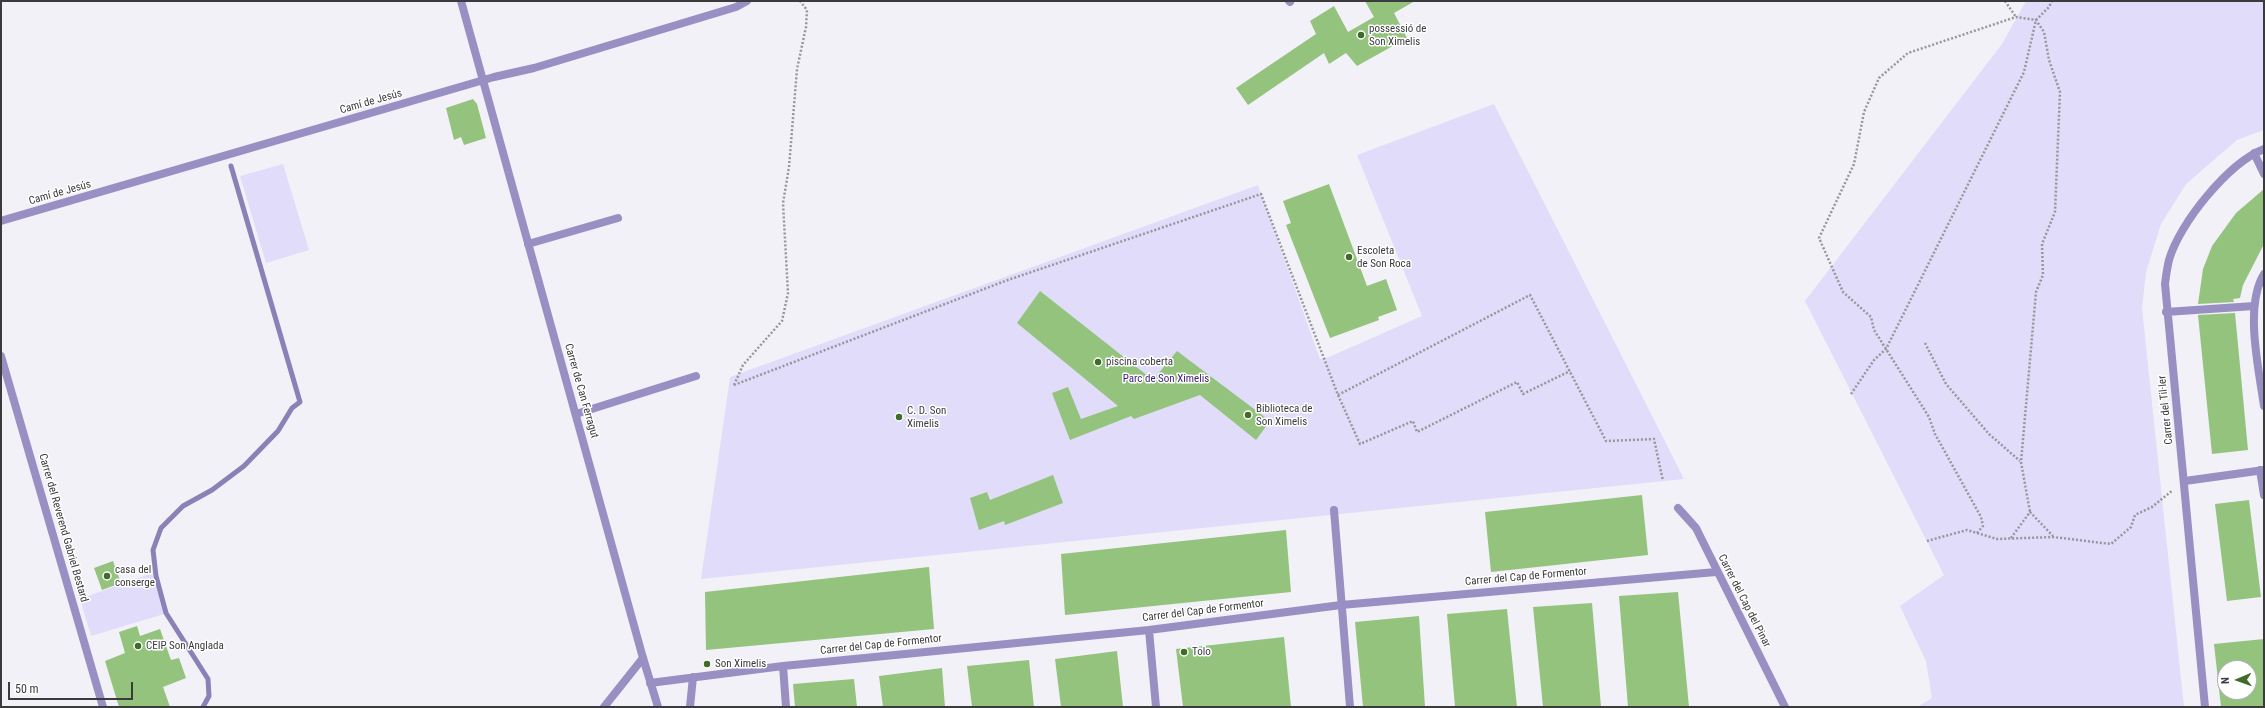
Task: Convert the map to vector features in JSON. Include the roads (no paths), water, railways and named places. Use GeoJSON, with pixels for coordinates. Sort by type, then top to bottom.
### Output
{"type":"FeatureCollection","features":[{"type":"Feature","properties":{"kind":"street","name":"Carrer de Can Ferragut"},"geometry":{"type":"LineString","coordinates":[[461,1],[643,658],[658,707]]}},
{"type":"Feature","properties":{"kind":"street","name":"Camí de Jesús"},"geometry":{"type":"LineString","coordinates":[[1,221],[483,81],[542,66],[736,7],[747,1]]}},
{"type":"Feature","properties":{"kind":"street","name":"Carrer del Til·ler"},"geometry":{"type":"LineString","coordinates":[[2205,707],[2184,481],[2166,312],[2165,284],[2169,259],[2191,216],[2220,181],[2254,153],[2264,149]]}},
{"type":"Feature","properties":{"kind":"street"},"geometry":{"type":"LineString","coordinates":[[2254,153],[2264,174]]}},
{"type":"Feature","properties":{"kind":"street"},"geometry":{"type":"LineString","coordinates":[[528,244],[618,218]]}},
{"type":"Feature","properties":{"kind":"street"},"geometry":{"type":"LineString","coordinates":[[2264,274],[2254,306],[2254,325],[2264,406]]}},
{"type":"Feature","properties":{"kind":"street"},"geometry":{"type":"LineString","coordinates":[[2166,312],[2254,306]]}},
{"type":"Feature","properties":{"kind":"street","name":"Carrer del Reverend Gabriel Bestard"},"geometry":{"type":"LineString","coordinates":[[1,356],[103,707]]}},
{"type":"Feature","properties":{"kind":"street"},"geometry":{"type":"LineString","coordinates":[[576,414],[696,376]]}},
{"type":"Feature","properties":{"kind":"street"},"geometry":{"type":"LineString","coordinates":[[2184,481],[2262,470],[2264,495]]}},
{"type":"Feature","properties":{"kind":"street","name":"Carrer del Cap del Pinar"},"geometry":{"type":"LineString","coordinates":[[1678,508],[1696,528],[1716,572],[1785,707]]}},
{"type":"Feature","properties":{"kind":"street"},"geometry":{"type":"LineString","coordinates":[[1334,510],[1350,707]]}},
{"type":"Feature","properties":{"kind":"street","name":"Carrer del Cap de Formentor"},"geometry":{"type":"LineString","coordinates":[[693,677],[783,666],[1149,630],[1341,605],[1716,572]]}},
{"type":"Feature","properties":{"kind":"street"},"geometry":{"type":"LineString","coordinates":[[1149,630],[1156,707]]}},
{"type":"Feature","properties":{"kind":"street"},"geometry":{"type":"LineString","coordinates":[[604,707],[643,658]]}},
{"type":"Feature","properties":{"kind":"street"},"geometry":{"type":"LineString","coordinates":[[783,666],[786,707]]}},
{"type":"Feature","properties":{"kind":"street"},"geometry":{"type":"LineString","coordinates":[[650,683],[693,677],[690,707]]}},
{"type":"Feature","properties":{"kind":"waterway"},"geometry":{"type":"LineString","coordinates":[[203,707],[209,696],[208,679],[166,613],[156,576],[153,550],[161,528],[183,506],[212,490],[244,466],[278,431],[292,408],[300,402],[231,166]]}},
{"type":"Feature","properties":{"kind":"place","name":"possessió de Son Ximelis"},"geometry":{"type":"Point","coordinates":[1361,35]}},
{"type":"Feature","properties":{"kind":"place","name":"Escoleta de Son Roca"},"geometry":{"type":"Point","coordinates":[1349,257]}},
{"type":"Feature","properties":{"kind":"place","name":"piscina coberta"},"geometry":{"type":"Point","coordinates":[1098,362]}},
{"type":"Feature","properties":{"kind":"place","name":"Biblioteca de Son Ximelis"},"geometry":{"type":"Point","coordinates":[1248,415]}},
{"type":"Feature","properties":{"kind":"place","name":"C. D. Son Ximelis"},"geometry":{"type":"Point","coordinates":[899,417]}},
{"type":"Feature","properties":{"kind":"place","name":"casa del conserge"},"geometry":{"type":"Point","coordinates":[107,576]}},
{"type":"Feature","properties":{"kind":"place","name":"CEIP Son Anglada"},"geometry":{"type":"Point","coordinates":[138,646]}},
{"type":"Feature","properties":{"kind":"place","name":"Tolo"},"geometry":{"type":"Point","coordinates":[1184,652]}},
{"type":"Feature","properties":{"kind":"place","name":"Son Ximelis"},"geometry":{"type":"Point","coordinates":[707,664]}},
{"type":"Feature","properties":{"kind":"park label","name":"Parc de Son Ximelis"},"geometry":{"type":"Point","coordinates":[1166,379]}}]}
